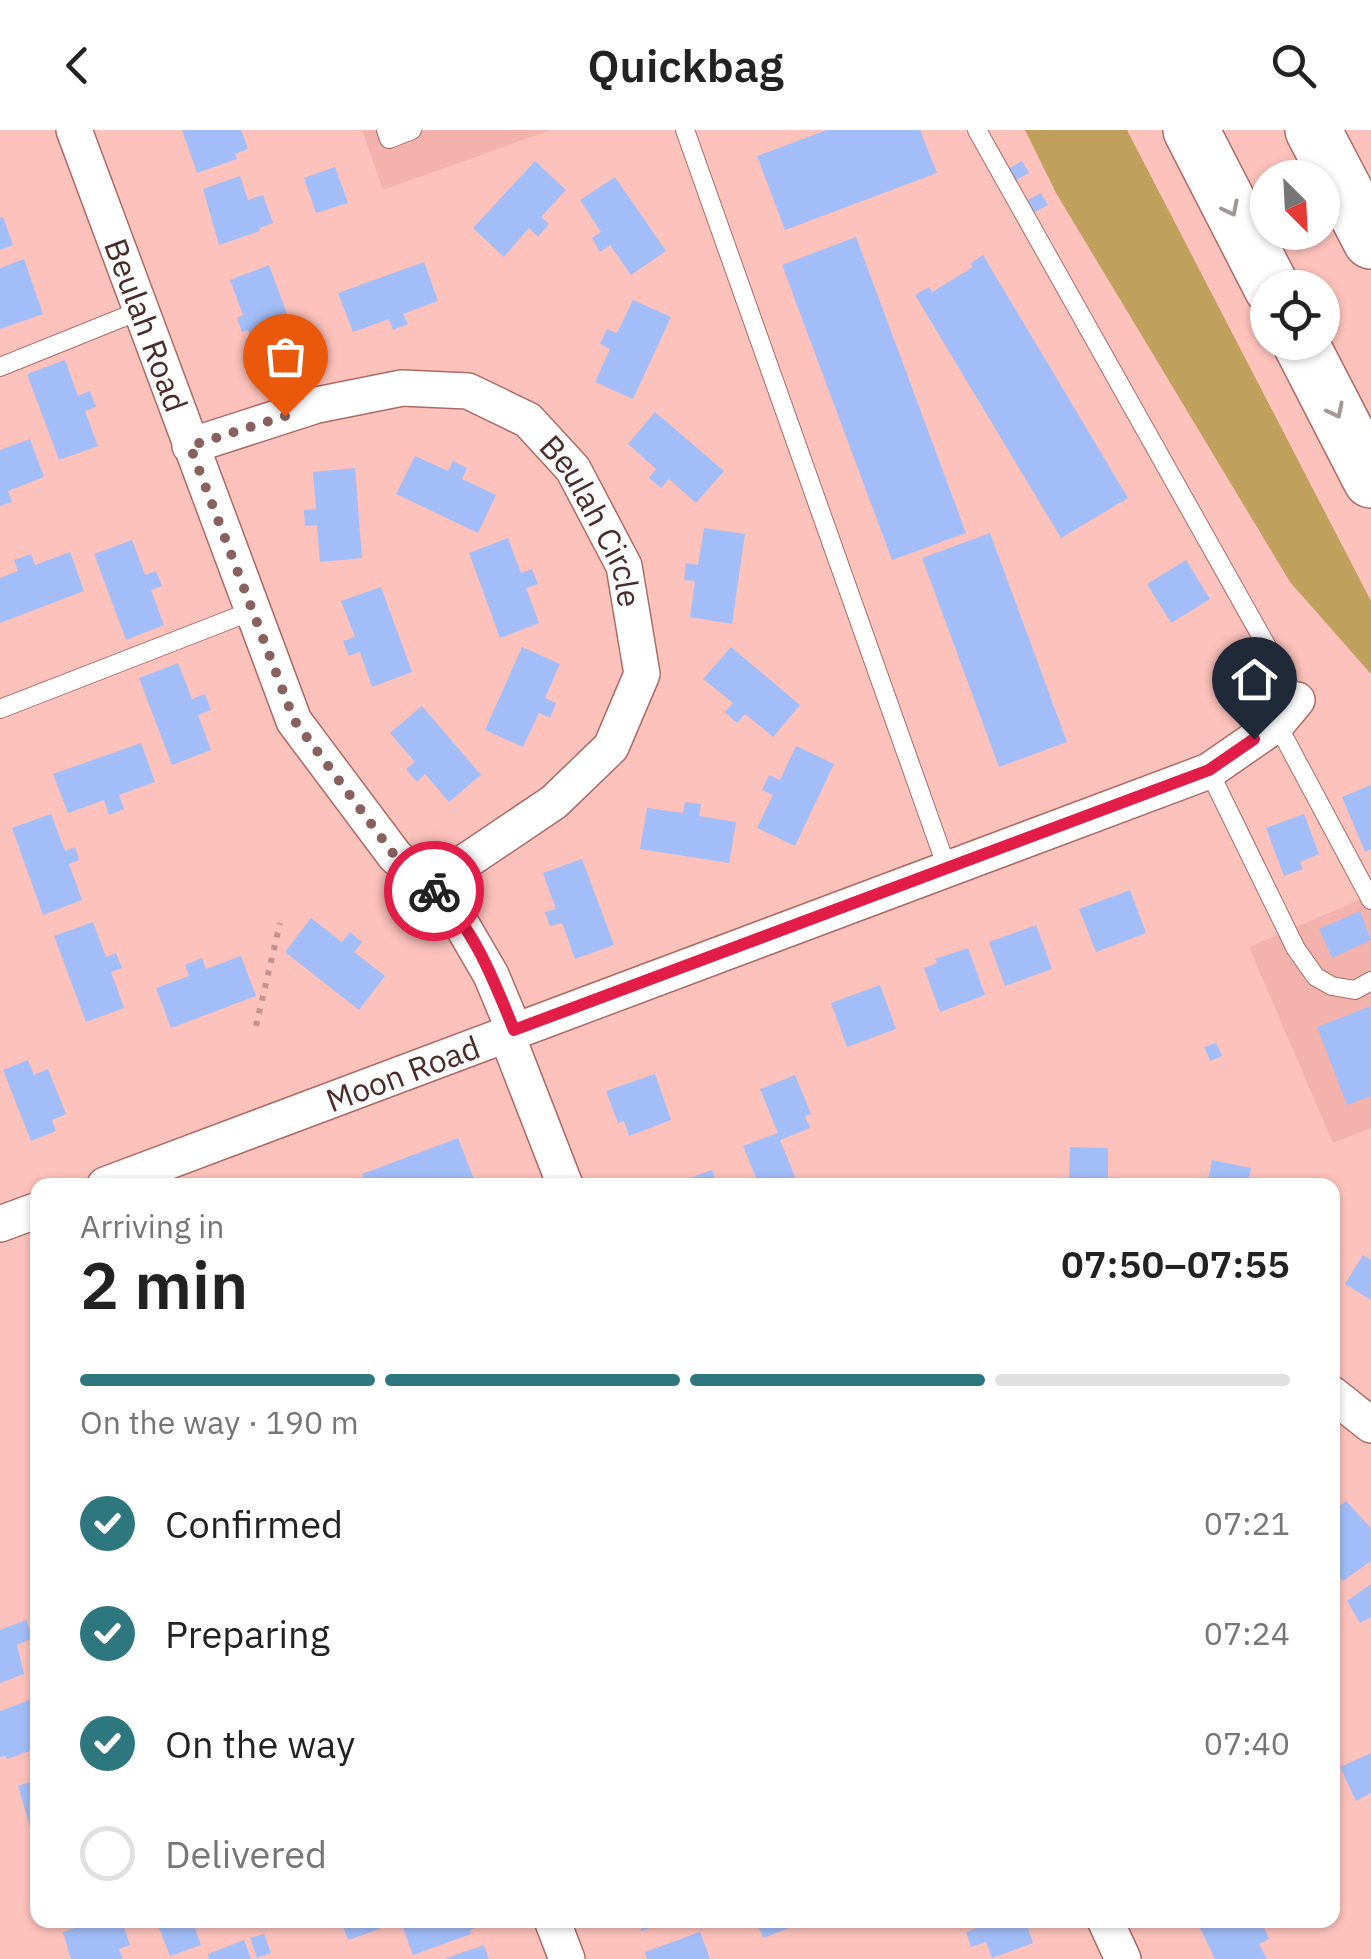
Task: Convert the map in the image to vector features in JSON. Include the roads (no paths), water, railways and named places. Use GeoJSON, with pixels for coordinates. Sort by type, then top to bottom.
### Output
{"type":"FeatureCollection","features":[{"type":"Feature","properties":{"kind":"highway"},"geometry":{"type":"LineString","coordinates":[[1190,130],[1263,270]]}},
{"type":"Feature","properties":{"kind":"highway"},"geometry":{"type":"LineString","coordinates":[[1314,130],[1371,241]]}},
{"type":"Feature","properties":{"kind":"highway"},"geometry":{"type":"LineString","coordinates":[[1309,360],[1371,480]]}},
{"type":"Feature","properties":{"kind":"street","name":"Beulah Road"},"geometry":{"type":"LineString","coordinates":[[74,130],[294,720],[395,856],[452,908],[491,974],[562,1178]]}},
{"type":"Feature","properties":{"kind":"street","name":"Beulah Circle"},"geometry":{"type":"LineString","coordinates":[[190,446],[316,406],[402,388],[468,391],[528,420],[573,469],[624,566],[642,674],[611,747],[554,802],[428,887]]}},
{"type":"Feature","properties":{"kind":"street","name":"Moon Road"},"geometry":{"type":"LineString","coordinates":[[123,1178],[1209,770],[1287,712]]}},
{"type":"Feature","properties":{"kind":"street"},"geometry":{"type":"LineString","coordinates":[[0,1224],[30,1213]]}},
{"type":"Feature","properties":{"kind":"street"},"geometry":{"type":"LineString","coordinates":[[1340,1400],[1371,1424]]}},
{"type":"Feature","properties":{"kind":"street"},"geometry":{"type":"LineString","coordinates":[[555,1928],[567,1959]]}},
{"type":"Feature","properties":{"kind":"street"},"geometry":{"type":"LineString","coordinates":[[1108,1928],[1123,1959]]}},
{"type":"Feature","properties":{"kind":"lane"},"geometry":{"type":"LineString","coordinates":[[386,130],[389,138],[412,130]]}},
{"type":"Feature","properties":{"kind":"lane"},"geometry":{"type":"LineString","coordinates":[[684,130],[947,868]]}},
{"type":"Feature","properties":{"kind":"lane"},"geometry":{"type":"LineString","coordinates":[[976,130],[1287,712],[1371,900]]}},
{"type":"Feature","properties":{"kind":"lane"},"geometry":{"type":"LineString","coordinates":[[0,366],[139,311]]}},
{"type":"Feature","properties":{"kind":"lane"},"geometry":{"type":"LineString","coordinates":[[0,709],[252,611]]}},
{"type":"Feature","properties":{"kind":"lane"},"geometry":{"type":"LineString","coordinates":[[1209,770],[1296,949],[1316,977],[1332,986],[1355,990],[1371,981]]}}]}
